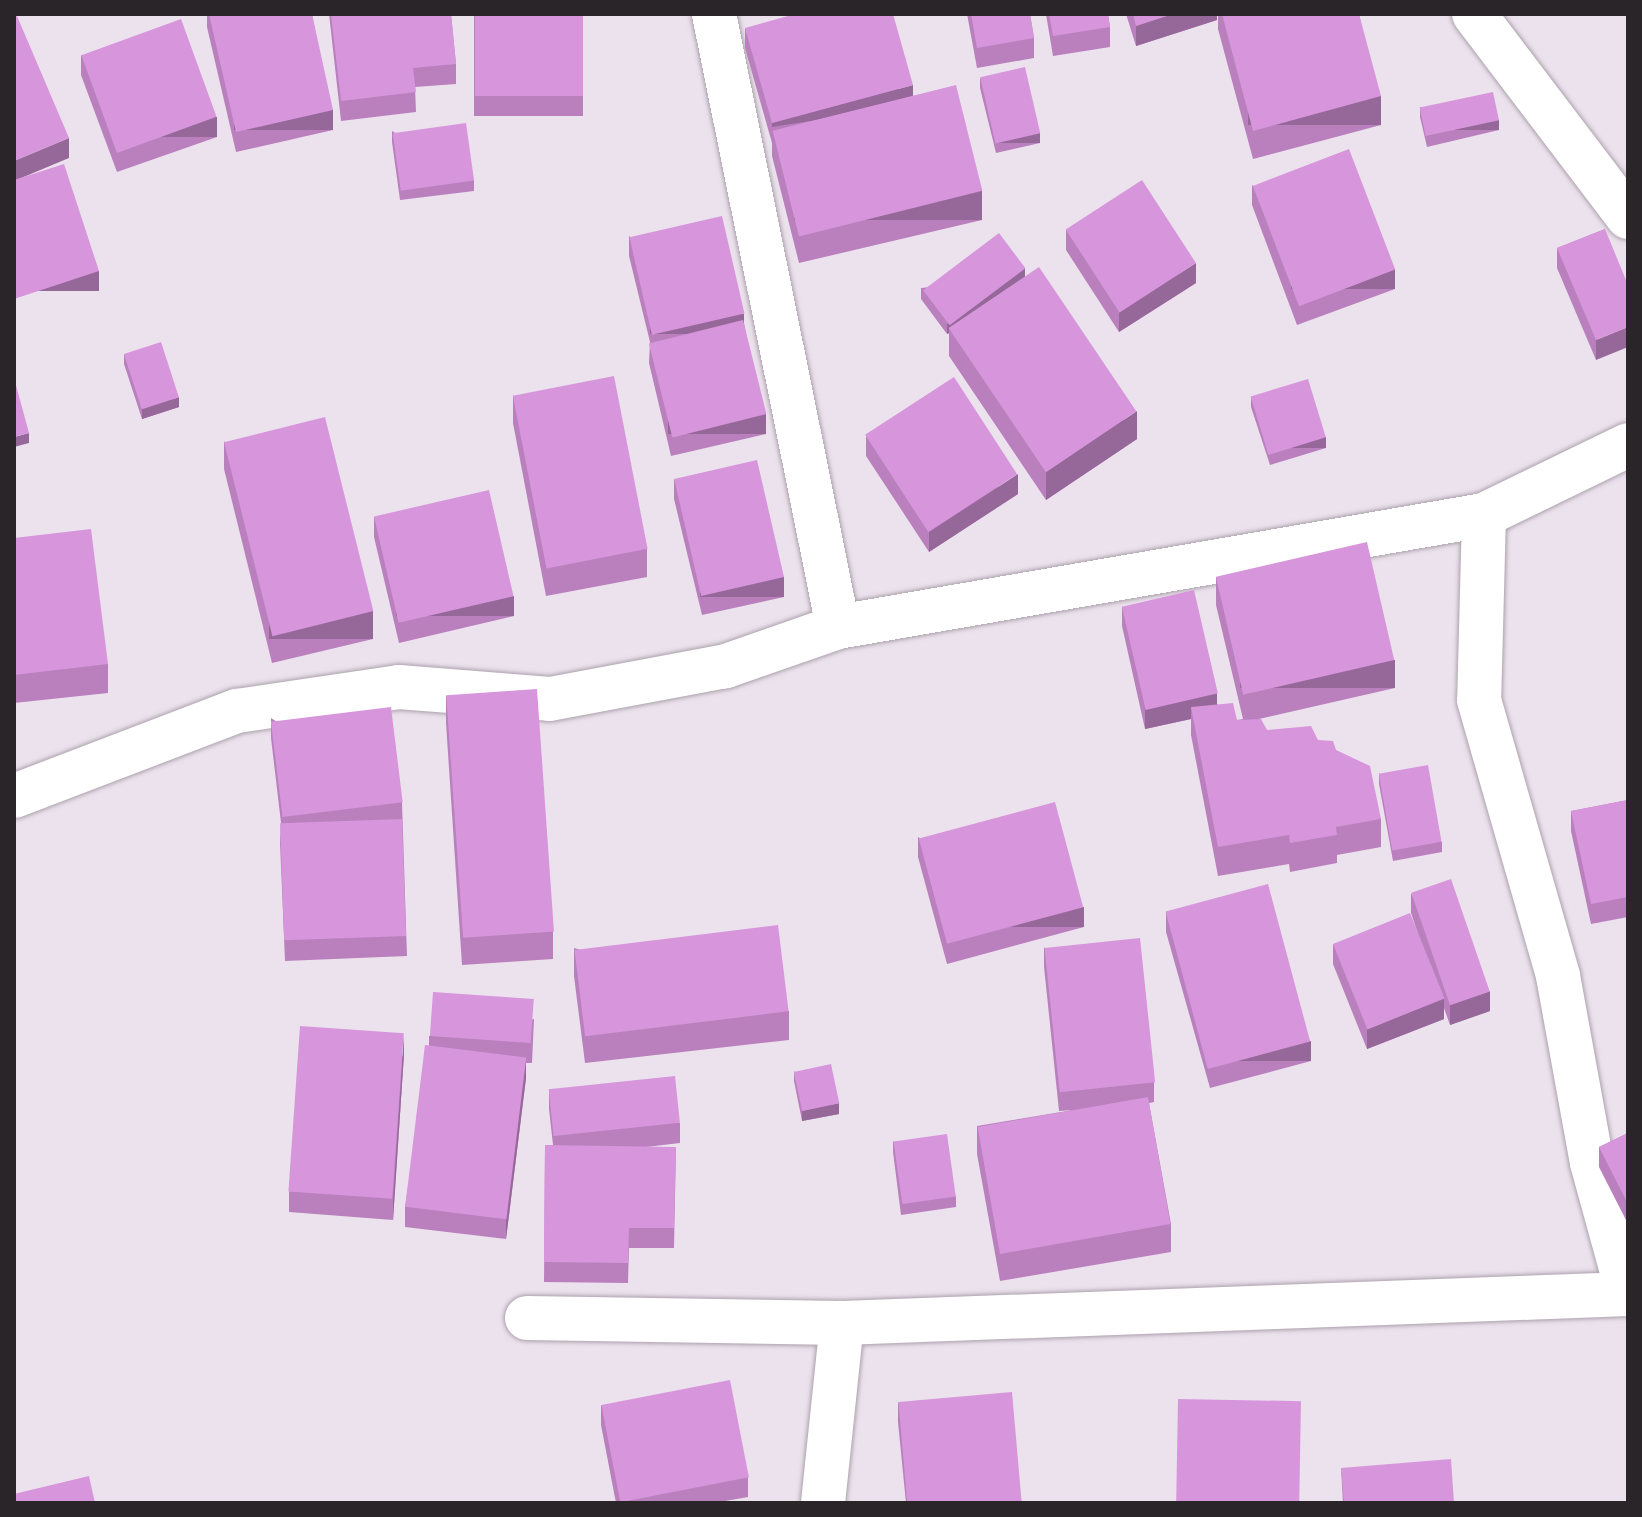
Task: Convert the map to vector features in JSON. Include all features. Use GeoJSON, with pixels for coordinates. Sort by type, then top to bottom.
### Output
{"type":"FeatureCollection","features":[{"type":"Feature","properties":{"kind":"street"},"geometry":{"type":"LineString","coordinates":[[714,14],[838,627]]}},
{"type":"Feature","properties":{"kind":"street"},"geometry":{"type":"LineString","coordinates":[[1474,14],[1628,217]]}},
{"type":"Feature","properties":{"kind":"street"},"geometry":{"type":"LineString","coordinates":[[14,796],[237,711],[399,687],[550,699],[726,666],[838,627],[1484,515],[1628,445]]}},
{"type":"Feature","properties":{"kind":"street"},"geometry":{"type":"LineString","coordinates":[[527,1318],[842,1323],[1628,1294],[1592,1163],[1558,976],[1479,700],[1484,515]]}},
{"type":"Feature","properties":{"kind":"street"},"geometry":{"type":"LineString","coordinates":[[823,1503],[842,1323]]}},
{"type":"Feature","properties":{"kind":"building"},"geometry":{"type":"Polygon","coordinates":[[[209,14],[312,14],[333,110],[236,132],[209,14]]]}},
{"type":"Feature","properties":{"kind":"building"},"geometry":{"type":"Polygon","coordinates":[[[331,14],[451,14],[456,64],[413,68],[416,92],[341,101],[331,14]]]}},
{"type":"Feature","properties":{"kind":"building"},"geometry":{"type":"Polygon","coordinates":[[[475,14],[583,14],[583,96],[475,96],[475,14]]]}},
{"type":"Feature","properties":{"kind":"building"},"geometry":{"type":"Polygon","coordinates":[[[795,14],[893,14],[913,85],[772,123],[745,28],[795,14]]]}},
{"type":"Feature","properties":{"kind":"building"},"geometry":{"type":"Polygon","coordinates":[[[971,14],[1030,14],[1034,38],[977,48],[971,14]]]}},
{"type":"Feature","properties":{"kind":"building"},"geometry":{"type":"Polygon","coordinates":[[[1049,14],[1108,14],[1110,27],[1053,36],[1049,14]]]}},
{"type":"Feature","properties":{"kind":"building"},"geometry":{"type":"Polygon","coordinates":[[[1133,14],[1173,14],[1136,26],[1133,14]]]}},
{"type":"Feature","properties":{"kind":"building"},"geometry":{"type":"Polygon","coordinates":[[[1222,14],[1359,14],[1381,96],[1253,131],[1222,14]]]}},
{"type":"Feature","properties":{"kind":"building"},"geometry":{"type":"Polygon","coordinates":[[[17,16],[69,138],[14,161],[14,17],[17,16]]]}},
{"type":"Feature","properties":{"kind":"building"},"geometry":{"type":"Polygon","coordinates":[[[181,19],[217,117],[117,153],[81,55],[181,19]]]}},
{"type":"Feature","properties":{"kind":"building"},"geometry":{"type":"Polygon","coordinates":[[[1025,67],[1040,133],[995,144],[980,77],[1025,67]]]}},
{"type":"Feature","properties":{"kind":"building"},"geometry":{"type":"Polygon","coordinates":[[[956,85],[982,191],[799,236],[773,131],[956,85]]]}},
{"type":"Feature","properties":{"kind":"building"},"geometry":{"type":"Polygon","coordinates":[[[1493,92],[1499,120],[1426,136],[1420,108],[1493,92]]]}},
{"type":"Feature","properties":{"kind":"building"},"geometry":{"type":"Polygon","coordinates":[[[466,123],[474,180],[401,191],[393,133],[466,123]]]}},
{"type":"Feature","properties":{"kind":"building"},"geometry":{"type":"Polygon","coordinates":[[[1349,149],[1395,269],[1299,306],[1253,186],[1349,149]]]}},
{"type":"Feature","properties":{"kind":"building"},"geometry":{"type":"Polygon","coordinates":[[[64,164],[99,271],[14,299],[14,180],[64,164]]]}},
{"type":"Feature","properties":{"kind":"building"},"geometry":{"type":"Polygon","coordinates":[[[1142,180],[1196,263],[1120,313],[1066,230],[1142,180]]]}},
{"type":"Feature","properties":{"kind":"building"},"geometry":{"type":"Polygon","coordinates":[[[722,216],[744,313],[652,335],[629,237],[722,216]]]}},
{"type":"Feature","properties":{"kind":"building"},"geometry":{"type":"Polygon","coordinates":[[[1605,229],[1628,285],[1628,327],[1596,340],[1557,248],[1605,229]]]}},
{"type":"Feature","properties":{"kind":"building"},"geometry":{"type":"Polygon","coordinates":[[[999,233],[1025,268],[950,325],[923,290],[999,233]]]}},
{"type":"Feature","properties":{"kind":"building"},"geometry":{"type":"Polygon","coordinates":[[[1039,267],[1136,411],[1046,472],[949,328],[1039,267]]]}},
{"type":"Feature","properties":{"kind":"building"},"geometry":{"type":"Polygon","coordinates":[[[743,320],[766,414],[672,438],[649,343],[743,320]]]}},
{"type":"Feature","properties":{"kind":"building"},"geometry":{"type":"Polygon","coordinates":[[[161,342],[179,397],[142,409],[124,354],[161,342]]]}},
{"type":"Feature","properties":{"kind":"building"},"geometry":{"type":"Polygon","coordinates":[[[614,376],[648,549],[546,568],[513,396],[614,376]]]}},
{"type":"Feature","properties":{"kind":"building"},"geometry":{"type":"Polygon","coordinates":[[[954,377],[1017,474],[928,532],[865,435],[954,377]]]}},
{"type":"Feature","properties":{"kind":"building"},"geometry":{"type":"Polygon","coordinates":[[[14,378],[29,433],[14,437],[14,378]]]}},
{"type":"Feature","properties":{"kind":"building"},"geometry":{"type":"Polygon","coordinates":[[[1308,379],[1326,437],[1268,455],[1251,397],[1308,379]]]}},
{"type":"Feature","properties":{"kind":"building"},"geometry":{"type":"Polygon","coordinates":[[[325,417],[373,611],[272,636],[224,442],[325,417]]]}},
{"type":"Feature","properties":{"kind":"building"},"geometry":{"type":"Polygon","coordinates":[[[757,460],[784,577],[701,596],[674,479],[757,460]]]}},
{"type":"Feature","properties":{"kind":"building"},"geometry":{"type":"Polygon","coordinates":[[[489,490],[514,596],[399,623],[374,517],[489,490]]]}},
{"type":"Feature","properties":{"kind":"building"},"geometry":{"type":"Polygon","coordinates":[[[91,529],[108,664],[14,675],[14,538],[91,529]]]}},
{"type":"Feature","properties":{"kind":"building"},"geometry":{"type":"Polygon","coordinates":[[[1367,542],[1394,660],[1243,695],[1216,577],[1367,542]]]}},
{"type":"Feature","properties":{"kind":"building"},"geometry":{"type":"Polygon","coordinates":[[[1194,590],[1218,693],[1146,710],[1122,607],[1194,590]]]}},
{"type":"Feature","properties":{"kind":"building"},"geometry":{"type":"Polygon","coordinates":[[[537,689],[554,931],[463,938],[446,695],[537,689]]]}},
{"type":"Feature","properties":{"kind":"building"},"geometry":{"type":"Polygon","coordinates":[[[1233,703],[1237,720],[1261,719],[1267,730],[1311,726],[1318,740],[1333,741],[1336,750],[1370,766],[1381,819],[1336,827],[1337,835],[1290,843],[1289,835],[1218,847],[1191,707],[1233,703]]]}},
{"type":"Feature","properties":{"kind":"building"},"geometry":{"type":"Polygon","coordinates":[[[391,707],[403,802],[283,817],[271,722],[391,707]]]}},
{"type":"Feature","properties":{"kind":"building"},"geometry":{"type":"Polygon","coordinates":[[[1428,765],[1442,842],[1392,850],[1379,774],[1428,765]]]}},
{"type":"Feature","properties":{"kind":"building"},"geometry":{"type":"Polygon","coordinates":[[[1628,800],[1628,897],[1591,904],[1571,811],[1628,800]]]}},
{"type":"Feature","properties":{"kind":"building"},"geometry":{"type":"Polygon","coordinates":[[[1055,802],[1083,907],[947,944],[919,838],[1055,802]]]}},
{"type":"Feature","properties":{"kind":"building"},"geometry":{"type":"Polygon","coordinates":[[[402,819],[406,936],[284,940],[280,823],[402,819]]]}},
{"type":"Feature","properties":{"kind":"building"},"geometry":{"type":"Polygon","coordinates":[[[1451,879],[1490,992],[1450,1005],[1411,893],[1451,879]]]}},
{"type":"Feature","properties":{"kind":"building"},"geometry":{"type":"Polygon","coordinates":[[[1268,884],[1310,1041],[1208,1069],[1166,911],[1268,884]]]}},
{"type":"Feature","properties":{"kind":"building"},"geometry":{"type":"Polygon","coordinates":[[[1410,913],[1444,998],[1368,1029],[1333,944],[1410,913]]]}},
{"type":"Feature","properties":{"kind":"building"},"geometry":{"type":"Polygon","coordinates":[[[778,925],[789,1011],[585,1036],[575,950],[778,925]]]}},
{"type":"Feature","properties":{"kind":"building"},"geometry":{"type":"Polygon","coordinates":[[[1140,938],[1155,1082],[1060,1092],[1045,948],[1140,938]]]}},
{"type":"Feature","properties":{"kind":"building"},"geometry":{"type":"Polygon","coordinates":[[[433,992],[534,999],[531,1043],[430,1036],[433,992]]]}},
{"type":"Feature","properties":{"kind":"building"},"geometry":{"type":"Polygon","coordinates":[[[300,1026],[404,1033],[392,1199],[288,1192],[300,1026]]]}},
{"type":"Feature","properties":{"kind":"building"},"geometry":{"type":"Polygon","coordinates":[[[425,1045],[526,1057],[506,1219],[405,1207],[425,1045]]]}},
{"type":"Feature","properties":{"kind":"building"},"geometry":{"type":"Polygon","coordinates":[[[831,1064],[839,1103],[802,1111],[794,1072],[831,1064]]]}},
{"type":"Feature","properties":{"kind":"building"},"geometry":{"type":"Polygon","coordinates":[[[675,1076],[680,1123],[554,1136],[549,1089],[675,1076]]]}},
{"type":"Feature","properties":{"kind":"building"},"geometry":{"type":"Polygon","coordinates":[[[1148,1097],[1170,1224],[1000,1254],[978,1127],[1148,1097]]]}},
{"type":"Feature","properties":{"kind":"building"},"geometry":{"type":"Polygon","coordinates":[[[1628,1133],[1628,1204],[1599,1147],[1628,1133]]]}},
{"type":"Feature","properties":{"kind":"building"},"geometry":{"type":"Polygon","coordinates":[[[947,1134],[956,1196],[902,1204],[894,1142],[947,1134]]]}},
{"type":"Feature","properties":{"kind":"building"},"geometry":{"type":"Polygon","coordinates":[[[545,1145],[676,1147],[674,1228],[629,1228],[628,1263],[544,1262],[545,1145]]]}},
{"type":"Feature","properties":{"kind":"building"},"geometry":{"type":"Polygon","coordinates":[[[730,1380],[749,1477],[620,1502],[601,1405],[730,1380]]]}},
{"type":"Feature","properties":{"kind":"building"},"geometry":{"type":"Polygon","coordinates":[[[1012,1392],[1022,1503],[907,1503],[898,1402],[1012,1392]]]}},
{"type":"Feature","properties":{"kind":"building"},"geometry":{"type":"Polygon","coordinates":[[[1178,1399],[1301,1401],[1299,1503],[1176,1503],[1178,1399]]]}},
{"type":"Feature","properties":{"kind":"building"},"geometry":{"type":"Polygon","coordinates":[[[1451,1459],[1454,1503],[1344,1503],[1341,1468],[1451,1459]]]}},
{"type":"Feature","properties":{"kind":"building"},"geometry":{"type":"Polygon","coordinates":[[[89,1476],[95,1503],[14,1503],[14,1494],[89,1476]]]}}]}
